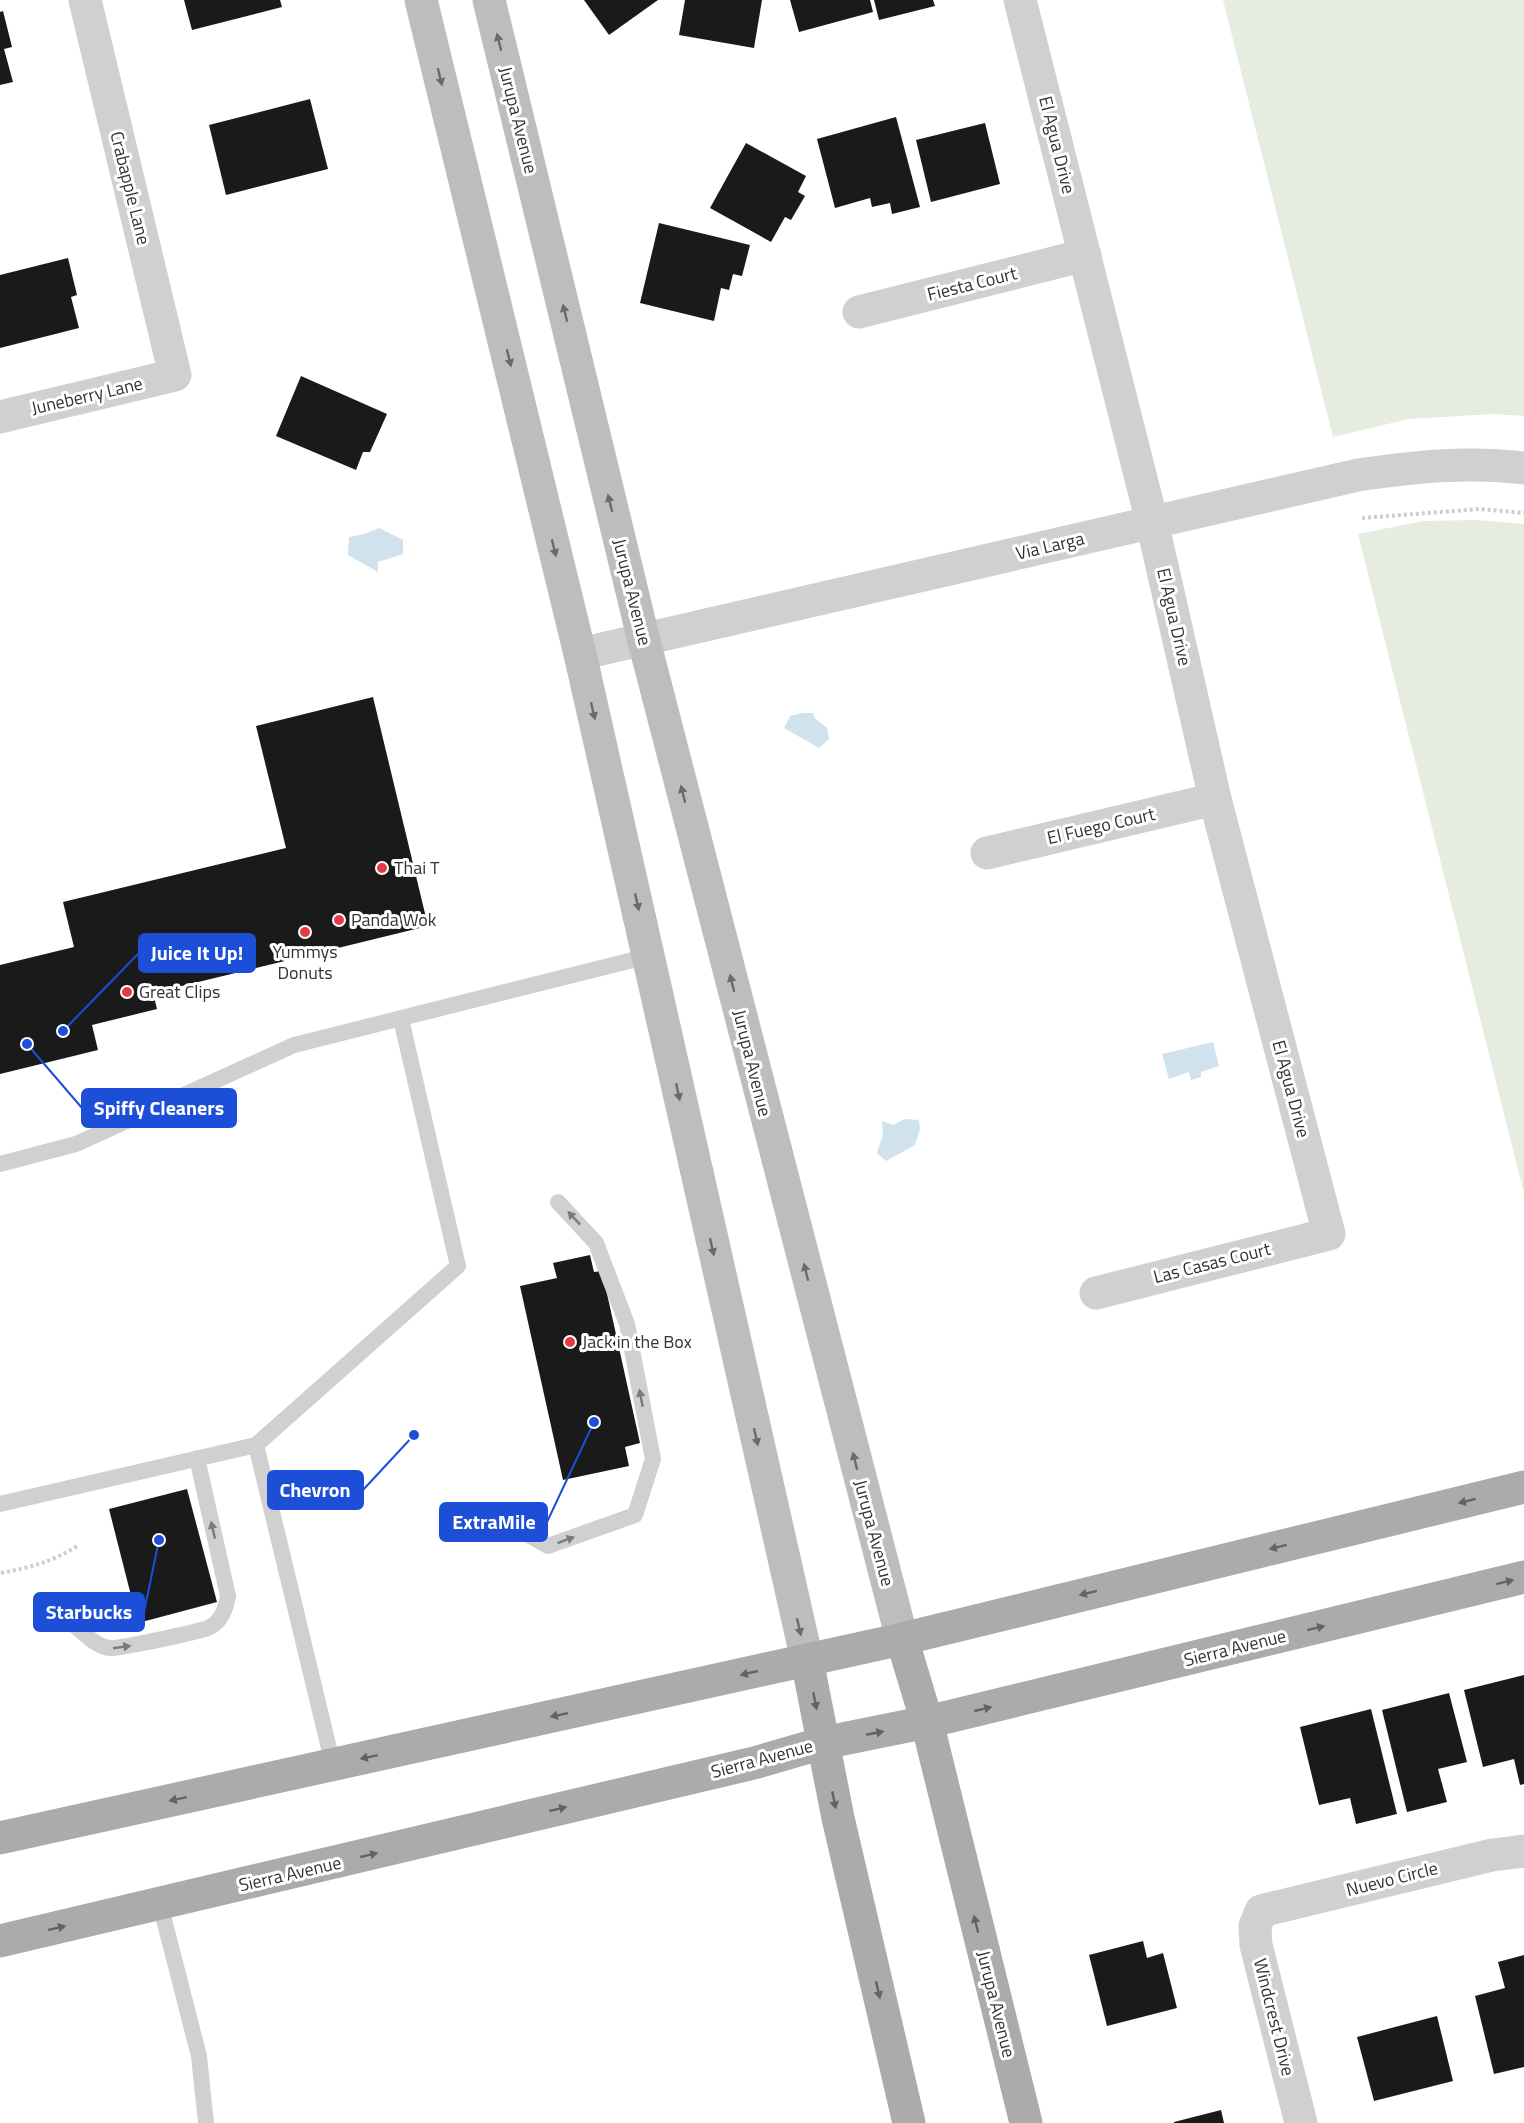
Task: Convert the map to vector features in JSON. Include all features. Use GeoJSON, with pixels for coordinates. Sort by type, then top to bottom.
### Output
{"type":"FeatureCollection","features":[{"type":"Feature","properties":{"kind":"main road"},"geometry":{"type":"LineString","coordinates":[[422,0],[580,654],[649,956],[699,1190],[807,1660],[841,1829],[909,2123]]}},
{"type":"Feature","properties":{"kind":"main road","name":"Jurupa Avenue"},"geometry":{"type":"LineString","coordinates":[[489,0],[644,641],[902,1639],[927,1722],[1026,2123]]}},
{"type":"Feature","properties":{"kind":"main road"},"geometry":{"type":"LineString","coordinates":[[0,1838],[902,1639],[1524,1487]]}},
{"type":"Feature","properties":{"kind":"main road","name":"Sierra Avenue"},"geometry":{"type":"LineString","coordinates":[[0,1941],[747,1764],[823,1743],[927,1722],[1524,1577]]}},
{"type":"Feature","properties":{"kind":"street","name":"Crabapple Lane"},"geometry":{"type":"LineString","coordinates":[[85,0],[175,375]]}},
{"type":"Feature","properties":{"kind":"street","name":"El Agua Drive"},"geometry":{"type":"LineString","coordinates":[[1020,0],[1152,522],[1215,799],[1329,1234]]}},
{"type":"Feature","properties":{"kind":"street","name":"Fiesta Court"},"geometry":{"type":"LineString","coordinates":[[859,312],[1085,255]]}},
{"type":"Feature","properties":{"kind":"street","name":"Juneberry Lane"},"geometry":{"type":"LineString","coordinates":[[0,417],[175,375]]}},
{"type":"Feature","properties":{"kind":"street","name":"Via Larga"},"geometry":{"type":"LineString","coordinates":[[580,654],[1358,475],[1415,467],[1494,464],[1524,468]]}},
{"type":"Feature","properties":{"kind":"street","name":"El Fuego Court"},"geometry":{"type":"LineString","coordinates":[[987,853],[1215,799]]}},
{"type":"Feature","properties":{"kind":"street","name":"Las Casas Court"},"geometry":{"type":"LineString","coordinates":[[1096,1293],[1329,1234]]}},
{"type":"Feature","properties":{"kind":"street","name":"Nuevo Circle"},"geometry":{"type":"LineString","coordinates":[[1261,1911],[1492,1855],[1524,1851]]}},
{"type":"Feature","properties":{"kind":"street","name":"Windcrest Drive"},"geometry":{"type":"LineString","coordinates":[[1261,1911],[1255,1926],[1256,1945],[1301,2123]]}},
{"type":"Feature","properties":{"kind":"lane"},"geometry":{"type":"LineString","coordinates":[[0,1164],[76,1144],[294,1045],[649,956]]}},
{"type":"Feature","properties":{"kind":"lane"},"geometry":{"type":"LineString","coordinates":[[0,1504],[256,1445],[458,1266],[401,1019]]}},
{"type":"Feature","properties":{"kind":"lane"},"geometry":{"type":"LineString","coordinates":[[495,1516],[548,1546],[602,1527],[635,1515],[653,1459],[627,1324],[596,1243],[558,1202]]}},
{"type":"Feature","properties":{"kind":"lane"},"geometry":{"type":"LineString","coordinates":[[256,1445],[333,1765]]}},
{"type":"Feature","properties":{"kind":"lane"},"geometry":{"type":"LineString","coordinates":[[72,1623],[98,1644],[110,1648],[127,1647],[210,1628],[225,1613],[228,1596],[197,1458]]}},
{"type":"Feature","properties":{"kind":"lane"},"geometry":{"type":"LineString","coordinates":[[160,1904],[199,2056],[206,2123]]}},
{"type":"Feature","properties":{"kind":"path"},"geometry":{"type":"LineString","coordinates":[[1362,518],[1480,509],[1524,513]]}},
{"type":"Feature","properties":{"kind":"path"},"geometry":{"type":"LineString","coordinates":[[0,1573],[43,1564],[57,1559],[77,1546]]}},
{"type":"Feature","properties":{"kind":"shaded area"},"geometry":{"type":"Polygon","coordinates":[[[1223,0],[1524,0],[1524,416],[1493,414],[1409,419],[1333,437],[1223,0]]]}},
{"type":"Feature","properties":{"kind":"shaded area"},"geometry":{"type":"Polygon","coordinates":[[[1478,520],[1524,524],[1524,1193],[1358,534],[1423,521],[1478,520]]]}},
{"type":"Feature","properties":{"kind":"water"},"geometry":{"type":"Polygon","coordinates":[[[379,528],[403,540],[403,554],[378,562],[378,572],[348,555],[349,537],[379,528]]]}},
{"type":"Feature","properties":{"kind":"water"},"geometry":{"type":"Polygon","coordinates":[[[813,713],[815,718],[827,728],[829,739],[819,748],[784,728],[790,716],[813,713]]]}},
{"type":"Feature","properties":{"kind":"water"},"geometry":{"type":"Polygon","coordinates":[[[1213,1042],[1219,1066],[1201,1072],[1201,1077],[1191,1080],[1189,1072],[1169,1079],[1162,1054],[1213,1042]]]}},
{"type":"Feature","properties":{"kind":"water"},"geometry":{"type":"Polygon","coordinates":[[[905,1119],[919,1120],[920,1129],[915,1145],[886,1161],[877,1153],[883,1134],[882,1121],[893,1125],[905,1119]]]}},
{"type":"Feature","properties":{"kind":"building"},"geometry":{"type":"Polygon","coordinates":[[[184,0],[280,0],[282,7],[192,30],[184,0]]]}},
{"type":"Feature","properties":{"kind":"building"},"geometry":{"type":"Polygon","coordinates":[[[584,0],[658,0],[609,35],[584,0]]]}},
{"type":"Feature","properties":{"kind":"building"},"geometry":{"type":"Polygon","coordinates":[[[685,0],[762,0],[754,48],[679,35],[685,0]]]}},
{"type":"Feature","properties":{"kind":"building"},"geometry":{"type":"Polygon","coordinates":[[[790,0],[870,0],[873,12],[799,32],[790,0]]]}},
{"type":"Feature","properties":{"kind":"building"},"geometry":{"type":"Polygon","coordinates":[[[874,0],[933,0],[935,6],[879,20],[874,0]]]}},
{"type":"Feature","properties":{"kind":"building"},"geometry":{"type":"Polygon","coordinates":[[[3,11],[12,47],[4,49],[13,82],[0,85],[0,12],[3,11]]]}},
{"type":"Feature","properties":{"kind":"building"},"geometry":{"type":"Polygon","coordinates":[[[310,99],[328,169],[226,195],[209,125],[310,99]]]}},
{"type":"Feature","properties":{"kind":"building"},"geometry":{"type":"Polygon","coordinates":[[[896,117],[920,207],[892,214],[890,203],[872,207],[870,198],[835,208],[817,139],[896,117]]]}},
{"type":"Feature","properties":{"kind":"building"},"geometry":{"type":"Polygon","coordinates":[[[985,123],[1000,184],[931,202],[916,140],[985,123]]]}},
{"type":"Feature","properties":{"kind":"building"},"geometry":{"type":"Polygon","coordinates":[[[746,143],[806,176],[798,192],[805,196],[791,220],[785,217],[771,242],[710,208],[746,143]]]}},
{"type":"Feature","properties":{"kind":"building"},"geometry":{"type":"Polygon","coordinates":[[[659,223],[750,245],[742,276],[733,274],[729,290],[721,288],[714,321],[640,303],[659,223]]]}},
{"type":"Feature","properties":{"kind":"building"},"geometry":{"type":"Polygon","coordinates":[[[68,258],[77,295],[71,297],[79,328],[0,348],[0,275],[68,258]]]}},
{"type":"Feature","properties":{"kind":"building"},"geometry":{"type":"Polygon","coordinates":[[[301,376],[387,414],[370,452],[363,452],[356,470],[276,436],[301,376]]]}},
{"type":"Feature","properties":{"kind":"building"},"geometry":{"type":"Polygon","coordinates":[[[373,697],[428,926],[153,993],[157,1009],[92,1025],[98,1050],[0,1074],[0,965],[74,947],[63,902],[286,848],[256,726],[373,697]]]}},
{"type":"Feature","properties":{"kind":"building"},"geometry":{"type":"Polygon","coordinates":[[[590,1255],[594,1272],[602,1271],[640,1443],[625,1447],[629,1466],[563,1480],[520,1286],[557,1278],[553,1263],[590,1255]]]}},
{"type":"Feature","properties":{"kind":"building"},"geometry":{"type":"Polygon","coordinates":[[[187,1489],[217,1602],[138,1623],[109,1509],[187,1489]]]}},
{"type":"Feature","properties":{"kind":"building"},"geometry":{"type":"Polygon","coordinates":[[[1524,1675],[1524,1784],[1520,1785],[1514,1759],[1483,1767],[1464,1690],[1524,1675]]]}},
{"type":"Feature","properties":{"kind":"building"},"geometry":{"type":"Polygon","coordinates":[[[1449,1693],[1467,1762],[1438,1769],[1447,1802],[1407,1812],[1382,1710],[1449,1693]]]}},
{"type":"Feature","properties":{"kind":"building"},"geometry":{"type":"Polygon","coordinates":[[[1371,1709],[1397,1814],[1356,1824],[1350,1798],[1319,1805],[1300,1727],[1371,1709]]]}},
{"type":"Feature","properties":{"kind":"building"},"geometry":{"type":"Polygon","coordinates":[[[1143,1941],[1147,1958],[1163,1953],[1177,2008],[1107,2026],[1089,1955],[1143,1941]]]}},
{"type":"Feature","properties":{"kind":"building"},"geometry":{"type":"Polygon","coordinates":[[[1524,1955],[1524,2067],[1494,2074],[1475,1996],[1505,1988],[1498,1962],[1524,1955]]]}},
{"type":"Feature","properties":{"kind":"building"},"geometry":{"type":"Polygon","coordinates":[[[1437,2016],[1453,2081],[1374,2101],[1357,2037],[1437,2016]]]}},
{"type":"Feature","properties":{"kind":"building"},"geometry":{"type":"Polygon","coordinates":[[[1221,2110],[1224,2123],[1174,2123],[1174,2122],[1221,2110]]]}},
{"type":"Feature","properties":{"kind":"place","name":"Thai T"},"geometry":{"type":"Point","coordinates":[382,868]}},
{"type":"Feature","properties":{"kind":"place","name":"Panda Wok"},"geometry":{"type":"Point","coordinates":[339,920]}},
{"type":"Feature","properties":{"kind":"place","name":"Yummys Donuts"},"geometry":{"type":"Point","coordinates":[305,932]}},
{"type":"Feature","properties":{"kind":"place","name":"Great Clips"},"geometry":{"type":"Point","coordinates":[127,992]}},
{"type":"Feature","properties":{"kind":"place","name":"Juice It Up!"},"geometry":{"type":"Point","coordinates":[63,1031]}},
{"type":"Feature","properties":{"kind":"place","name":"Spiffy Cleaners"},"geometry":{"type":"Point","coordinates":[27,1044]}},
{"type":"Feature","properties":{"kind":"place","name":"Jack in the Box"},"geometry":{"type":"Point","coordinates":[570,1342]}},
{"type":"Feature","properties":{"kind":"place","name":"ExtraMile"},"geometry":{"type":"Point","coordinates":[594,1422]}},
{"type":"Feature","properties":{"kind":"place","name":"Chevron"},"geometry":{"type":"Point","coordinates":[414,1435]}},
{"type":"Feature","properties":{"kind":"place","name":"Starbucks"},"geometry":{"type":"Point","coordinates":[159,1540]}}]}
